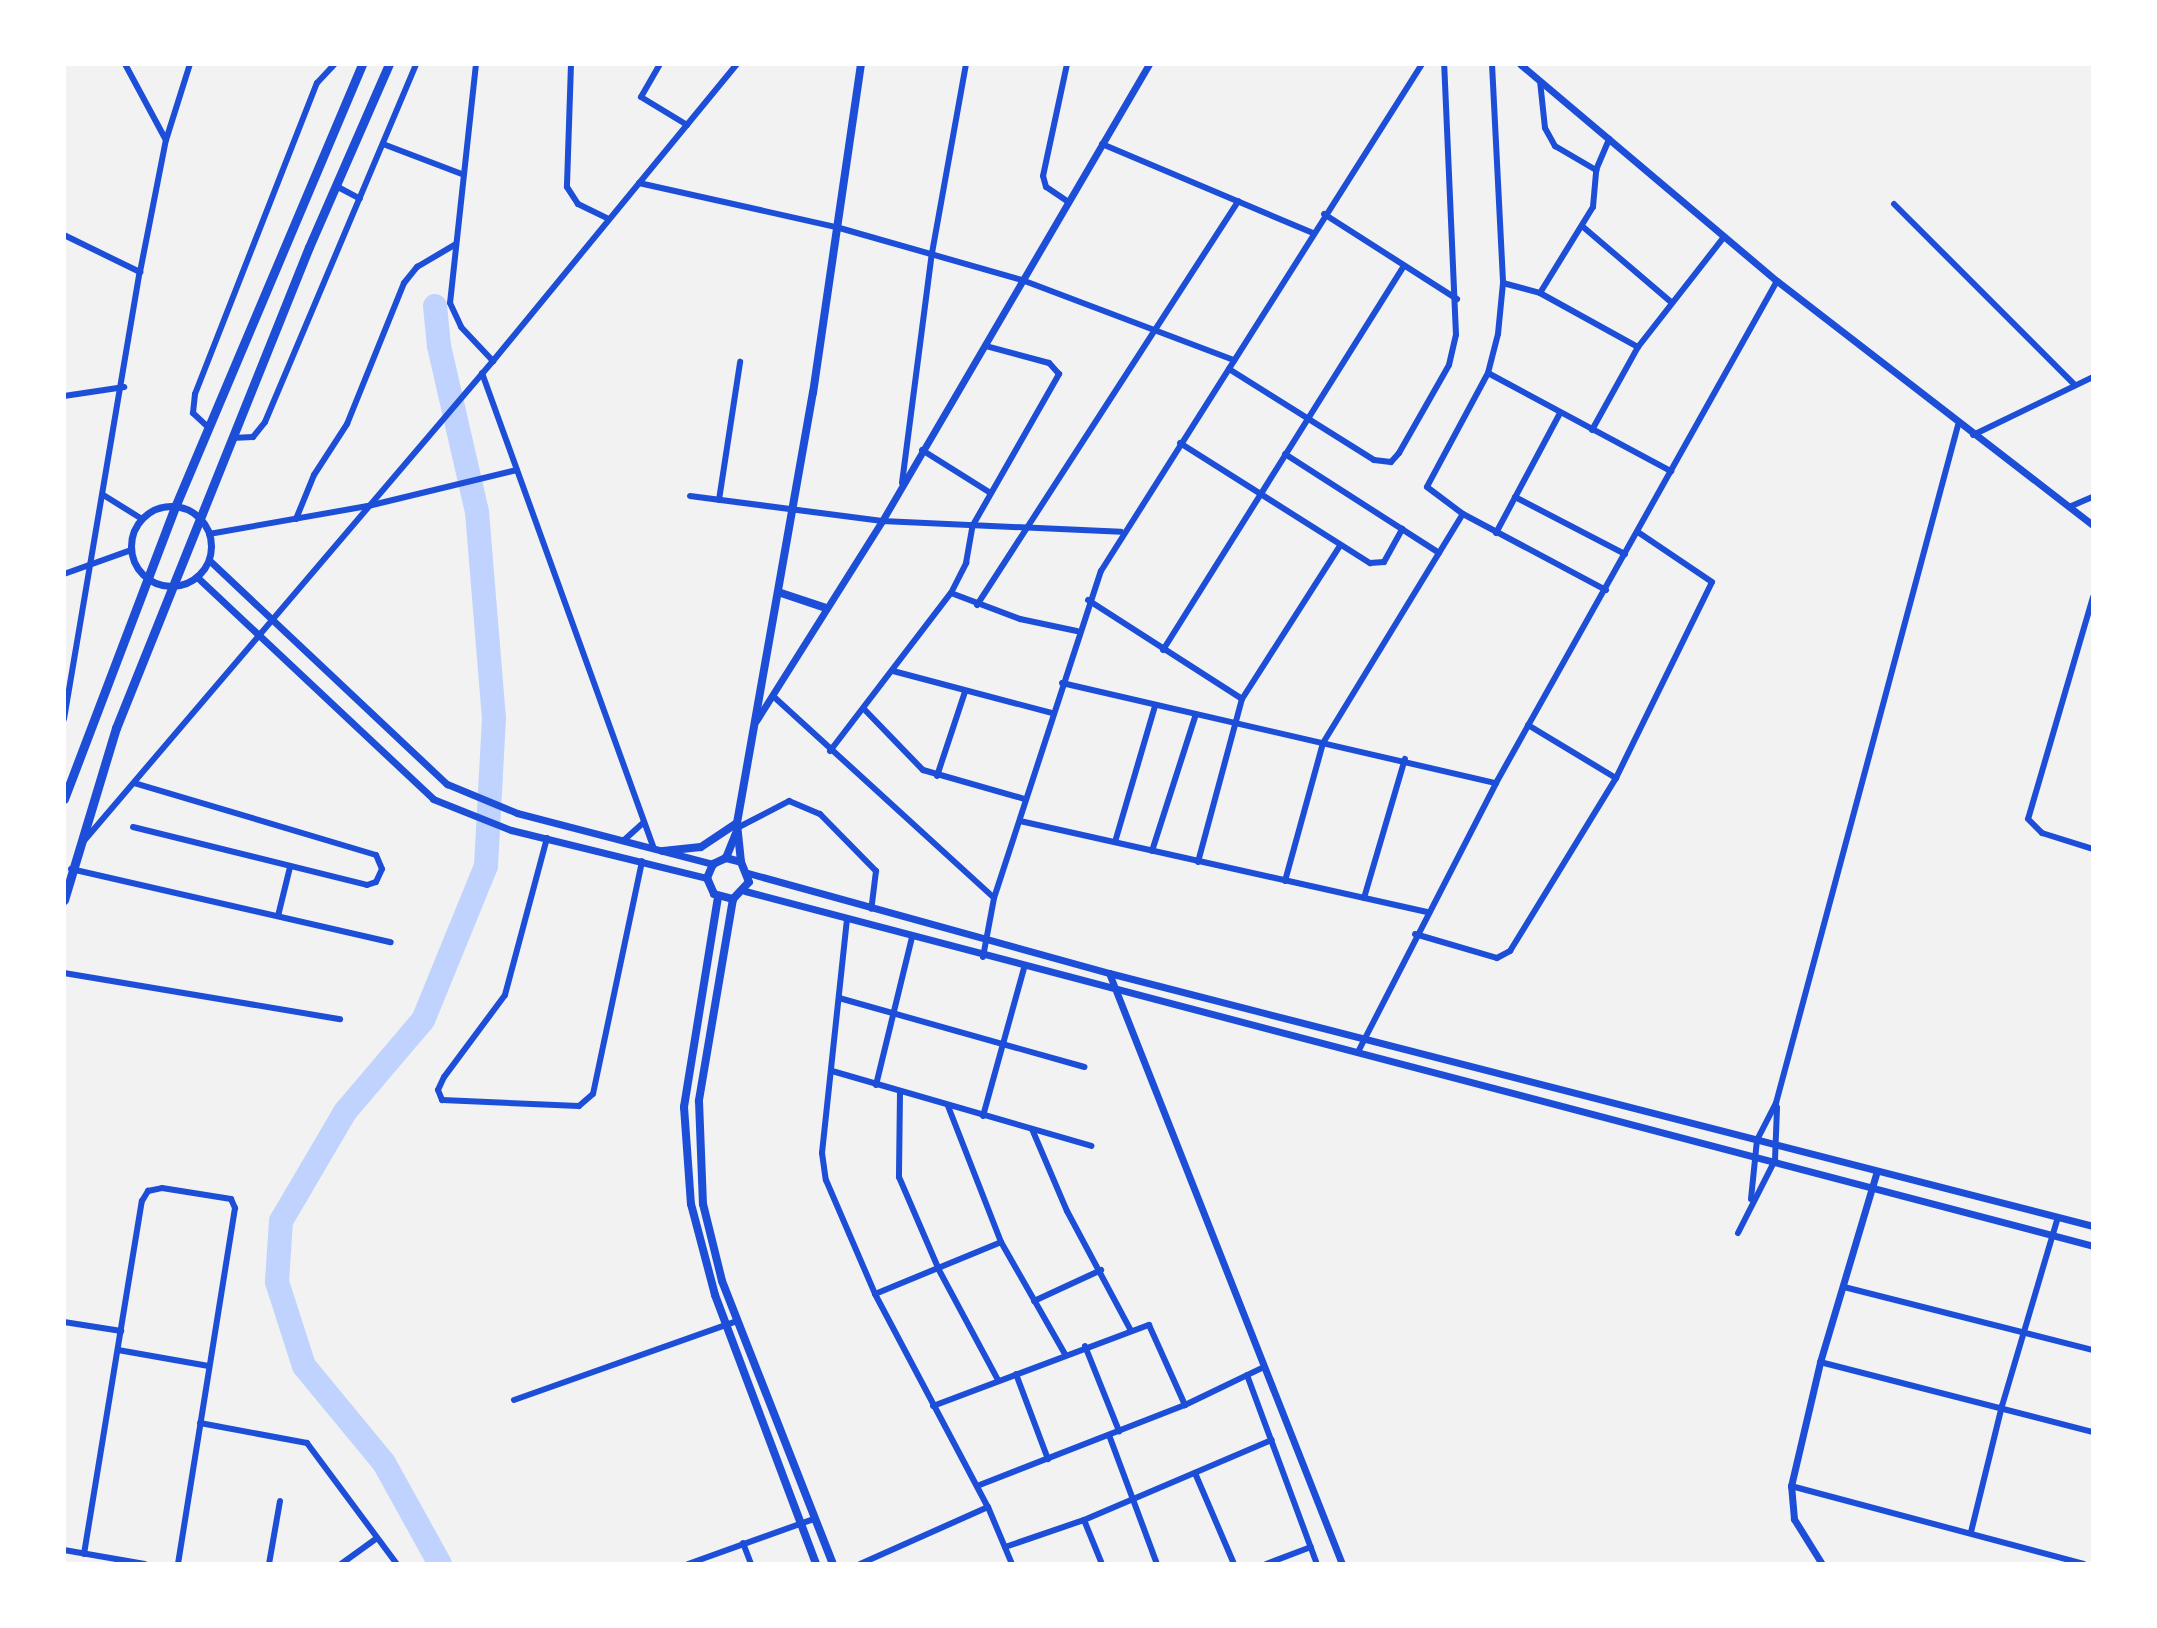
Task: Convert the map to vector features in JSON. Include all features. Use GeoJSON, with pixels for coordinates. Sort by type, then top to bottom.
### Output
{"type":"FeatureCollection","features":[{"type":"Feature","properties":{"kind":"main road"},"geometry":{"type":"LineString","coordinates":[[64,799],[175,507],[362,64]]}},
{"type":"Feature","properties":{"kind":"main road"},"geometry":{"type":"LineString","coordinates":[[64,900],[116,728],[199,517],[389,64]]}},
{"type":"Feature","properties":{"kind":"main road"},"geometry":{"type":"LineString","coordinates":[[726,858],[737,827],[751,727],[793,509],[861,64]]}},
{"type":"Feature","properties":{"kind":"main road"},"geometry":{"type":"LineString","coordinates":[[778,592],[826,608]]}},
{"type":"Feature","properties":{"kind":"main road"},"geometry":{"type":"LineString","coordinates":[[658,850],[701,847],[737,827]]}},
{"type":"Feature","properties":{"kind":"main road"},"geometry":{"type":"LineString","coordinates":[[718,897],[733,899],[745,891],[748,873],[741,862],[737,827]]}},
{"type":"Feature","properties":{"kind":"main road"},"geometry":{"type":"LineString","coordinates":[[741,862],[726,858],[713,864],[707,878],[718,897],[684,1127],[691,1204],[726,1325],[816,1564]]}},
{"type":"Feature","properties":{"kind":"main road"},"geometry":{"type":"LineString","coordinates":[[733,899],[697,1139],[707,1228],[737,1321],[833,1564]]}},
{"type":"Feature","properties":{"kind":"street"},"geometry":{"type":"LineString","coordinates":[[125,64],[166,140]]}},
{"type":"Feature","properties":{"kind":"street"},"geometry":{"type":"LineString","coordinates":[[64,719],[94,567],[140,272],[166,140],[190,64]]}},
{"type":"Feature","properties":{"kind":"street"},"geometry":{"type":"LineString","coordinates":[[209,428],[193,413],[195,394],[317,83],[335,64]]}},
{"type":"Feature","properties":{"kind":"street"},"geometry":{"type":"LineString","coordinates":[[232,438],[253,437],[265,422],[416,64]]}},
{"type":"Feature","properties":{"kind":"street"},"geometry":{"type":"LineString","coordinates":[[476,64],[450,303],[461,327],[493,361]]}},
{"type":"Feature","properties":{"kind":"street"},"geometry":{"type":"LineString","coordinates":[[571,64],[567,187],[578,204],[609,219]]}},
{"type":"Feature","properties":{"kind":"street"},"geometry":{"type":"LineString","coordinates":[[660,64],[641,97],[687,125]]}},
{"type":"Feature","properties":{"kind":"street"},"geometry":{"type":"LineString","coordinates":[[77,850],[493,361],[737,64]]}},
{"type":"Feature","properties":{"kind":"street"},"geometry":{"type":"LineString","coordinates":[[902,483],[932,253],[966,64]]}},
{"type":"Feature","properties":{"kind":"street"},"geometry":{"type":"LineString","coordinates":[[1067,64],[1043,176],[1046,187],[1067,201]]}},
{"type":"Feature","properties":{"kind":"street"},"geometry":{"type":"LineString","coordinates":[[751,727],[882,521],[1149,64]]}},
{"type":"Feature","properties":{"kind":"street"},"geometry":{"type":"LineString","coordinates":[[983,957],[994,898],[1077,631],[1088,600],[1121,532],[1229,369],[1324,214],[1422,64]]}},
{"type":"Feature","properties":{"kind":"street"},"geometry":{"type":"LineString","coordinates":[[1229,369],[1374,460],[1391,462],[1449,365],[1457,299],[1444,64]]}},
{"type":"Feature","properties":{"kind":"street"},"geometry":{"type":"LineString","coordinates":[[1492,64],[1503,283],[1488,373],[1427,487],[1463,514],[1496,533],[1606,590]]}},
{"type":"Feature","properties":{"kind":"street"},"geometry":{"type":"LineString","coordinates":[[1520,64],[1777,281],[1958,425],[2093,525]]}},
{"type":"Feature","properties":{"kind":"street"},"geometry":{"type":"LineString","coordinates":[[1540,81],[1545,128],[1555,146],[1596,170]]}},
{"type":"Feature","properties":{"kind":"street"},"geometry":{"type":"LineString","coordinates":[[1540,293],[1582,226],[1597,194],[1596,170],[1609,139]]}},
{"type":"Feature","properties":{"kind":"street"},"geometry":{"type":"LineString","coordinates":[[383,144],[462,174]]}},
{"type":"Feature","properties":{"kind":"street"},"geometry":{"type":"LineString","coordinates":[[1102,144],[1313,233]]}},
{"type":"Feature","properties":{"kind":"street"},"geometry":{"type":"LineString","coordinates":[[639,183],[836,227],[932,253],[1022,280],[1234,360]]}},
{"type":"Feature","properties":{"kind":"street"},"geometry":{"type":"LineString","coordinates":[[336,186],[360,199]]}},
{"type":"Feature","properties":{"kind":"street"},"geometry":{"type":"LineString","coordinates":[[977,605],[1033,526],[1238,201]]}},
{"type":"Feature","properties":{"kind":"street"},"geometry":{"type":"LineString","coordinates":[[1894,204],[2075,385]]}},
{"type":"Feature","properties":{"kind":"street"},"geometry":{"type":"LineString","coordinates":[[1324,214],[1403,268],[1457,299]]}},
{"type":"Feature","properties":{"kind":"street"},"geometry":{"type":"LineString","coordinates":[[1582,226],[1672,303]]}},
{"type":"Feature","properties":{"kind":"street"},"geometry":{"type":"LineString","coordinates":[[64,235],[140,272]]}},
{"type":"Feature","properties":{"kind":"street"},"geometry":{"type":"LineString","coordinates":[[1592,430],[1638,347],[1724,237]]}},
{"type":"Feature","properties":{"kind":"street"},"geometry":{"type":"LineString","coordinates":[[296,519],[314,475],[347,424],[404,283],[417,267],[456,244]]}},
{"type":"Feature","properties":{"kind":"street"},"geometry":{"type":"LineString","coordinates":[[1163,650],[1403,268]]}},
{"type":"Feature","properties":{"kind":"street"},"geometry":{"type":"LineString","coordinates":[[1359,1050],[1415,934],[1496,783],[1777,281]]}},
{"type":"Feature","properties":{"kind":"street"},"geometry":{"type":"LineString","coordinates":[[1503,283],[1540,293],[1638,347]]}},
{"type":"Feature","properties":{"kind":"street"},"geometry":{"type":"LineString","coordinates":[[830,751],[951,593],[964,569],[973,525],[989,492],[1059,374],[1040,360],[986,346]]}},
{"type":"Feature","properties":{"kind":"street"},"geometry":{"type":"LineString","coordinates":[[719,500],[740,362]]}},
{"type":"Feature","properties":{"kind":"street"},"geometry":{"type":"LineString","coordinates":[[482,373],[644,822],[658,850]]}},
{"type":"Feature","properties":{"kind":"street"},"geometry":{"type":"LineString","coordinates":[[1488,373],[1671,471]]}},
{"type":"Feature","properties":{"kind":"street"},"geometry":{"type":"LineString","coordinates":[[1973,435],[2093,377]]}},
{"type":"Feature","properties":{"kind":"street"},"geometry":{"type":"LineString","coordinates":[[65,393],[124,387]]}},
{"type":"Feature","properties":{"kind":"street"},"geometry":{"type":"LineString","coordinates":[[1496,533],[1560,413]]}},
{"type":"Feature","properties":{"kind":"street"},"geometry":{"type":"LineString","coordinates":[[1751,1199],[1753,1155],[1757,1140],[1776,1103],[1958,425]]}},
{"type":"Feature","properties":{"kind":"street"},"geometry":{"type":"LineString","coordinates":[[1180,443],[1374,565],[1388,557],[1402,529]]}},
{"type":"Feature","properties":{"kind":"street"},"geometry":{"type":"LineString","coordinates":[[922,450],[989,492]]}},
{"type":"Feature","properties":{"kind":"street"},"geometry":{"type":"LineString","coordinates":[[1285,454],[1439,553]]}},
{"type":"Feature","properties":{"kind":"street"},"geometry":{"type":"LineString","coordinates":[[209,534],[368,506],[517,470]]}},
{"type":"Feature","properties":{"kind":"street"},"geometry":{"type":"LineString","coordinates":[[105,496],[142,519]]}},
{"type":"Feature","properties":{"kind":"street"},"geometry":{"type":"LineString","coordinates":[[690,496],[882,521],[1121,532]]}},
{"type":"Feature","properties":{"kind":"street"},"geometry":{"type":"LineString","coordinates":[[1515,497],[1625,554]]}},
{"type":"Feature","properties":{"kind":"street"},"geometry":{"type":"LineString","coordinates":[[2069,507],[2093,497]]}},
{"type":"Feature","properties":{"kind":"street"},"geometry":{"type":"LineString","coordinates":[[131,550],[148,579],[172,587],[197,577],[209,560],[209,534],[199,517],[175,507],[142,519]]}},
{"type":"Feature","properties":{"kind":"street"},"geometry":{"type":"LineString","coordinates":[[1285,881],[1323,743],[1463,514]]}},
{"type":"Feature","properties":{"kind":"street"},"geometry":{"type":"LineString","coordinates":[[64,574],[94,567],[131,550],[142,519]]}},
{"type":"Feature","properties":{"kind":"street"},"geometry":{"type":"LineString","coordinates":[[1415,934],[1497,958],[1513,947],[1616,778],[1710,587],[1708,575],[1638,532]]}},
{"type":"Feature","properties":{"kind":"street"},"geometry":{"type":"LineString","coordinates":[[1198,862],[1239,723],[1242,699],[1340,546]]}},
{"type":"Feature","properties":{"kind":"street"},"geometry":{"type":"LineString","coordinates":[[209,560],[435,776],[469,795],[517,813],[713,864]]}},
{"type":"Feature","properties":{"kind":"street"},"geometry":{"type":"LineString","coordinates":[[197,577],[433,799],[511,830],[707,878]]}},
{"type":"Feature","properties":{"kind":"street"},"geometry":{"type":"LineString","coordinates":[[951,593],[977,605],[1077,631]]}},
{"type":"Feature","properties":{"kind":"street"},"geometry":{"type":"LineString","coordinates":[[2093,597],[2028,819],[2042,833],[2093,849]]}},
{"type":"Feature","properties":{"kind":"street"},"geometry":{"type":"LineString","coordinates":[[1088,600],[1242,699]]}},
{"type":"Feature","properties":{"kind":"street"},"geometry":{"type":"LineString","coordinates":[[893,671],[1052,713]]}},
{"type":"Feature","properties":{"kind":"street"},"geometry":{"type":"LineString","coordinates":[[1062,683],[1195,717],[1239,723],[1405,759],[1496,783]]}},
{"type":"Feature","properties":{"kind":"street"},"geometry":{"type":"LineString","coordinates":[[937,776],[965,692]]}},
{"type":"Feature","properties":{"kind":"street"},"geometry":{"type":"LineString","coordinates":[[773,696],[994,898]]}},
{"type":"Feature","properties":{"kind":"street"},"geometry":{"type":"LineString","coordinates":[[1115,842],[1155,706]]}},
{"type":"Feature","properties":{"kind":"street"},"geometry":{"type":"LineString","coordinates":[[864,709],[912,763],[937,776],[1025,799]]}},
{"type":"Feature","properties":{"kind":"street"},"geometry":{"type":"LineString","coordinates":[[1152,851],[1195,717]]}},
{"type":"Feature","properties":{"kind":"street"},"geometry":{"type":"LineString","coordinates":[[1528,725],[1616,778]]}},
{"type":"Feature","properties":{"kind":"street"},"geometry":{"type":"LineString","coordinates":[[1364,898],[1405,759]]}},
{"type":"Feature","properties":{"kind":"street"},"geometry":{"type":"LineString","coordinates":[[133,827],[372,885],[382,865],[376,855],[134,783]]}},
{"type":"Feature","properties":{"kind":"street"},"geometry":{"type":"LineString","coordinates":[[737,827],[789,801],[820,814],[876,871],[871,910]]}},
{"type":"Feature","properties":{"kind":"street"},"geometry":{"type":"LineString","coordinates":[[1020,821],[1427,912]]}},
{"type":"Feature","properties":{"kind":"street"},"geometry":{"type":"LineString","coordinates":[[623,841],[644,822]]}},
{"type":"Feature","properties":{"kind":"street"},"geometry":{"type":"LineString","coordinates":[[547,838],[505,995],[444,1077],[438,1090],[442,1100],[579,1106],[593,1094],[642,861]]}},
{"type":"Feature","properties":{"kind":"street"},"geometry":{"type":"LineString","coordinates":[[278,916],[290,867]]}},
{"type":"Feature","properties":{"kind":"street"},"geometry":{"type":"LineString","coordinates":[[71,869],[391,942]]}},
{"type":"Feature","properties":{"kind":"street"},"geometry":{"type":"LineString","coordinates":[[748,873],[871,910],[1109,973],[1365,1036],[2093,1226]]}},
{"type":"Feature","properties":{"kind":"street"},"geometry":{"type":"LineString","coordinates":[[745,891],[1024,968],[1359,1050],[2093,1246]]}},
{"type":"Feature","properties":{"kind":"street"},"geometry":{"type":"LineString","coordinates":[[847,919],[824,1171],[875,1294],[988,1507],[1012,1564]]}},
{"type":"Feature","properties":{"kind":"street"},"geometry":{"type":"LineString","coordinates":[[876,1085],[912,937]]}},
{"type":"Feature","properties":{"kind":"street"},"geometry":{"type":"LineString","coordinates":[[983,1116],[1024,968]]}},
{"type":"Feature","properties":{"kind":"street"},"geometry":{"type":"LineString","coordinates":[[64,973],[340,1019]]}},
{"type":"Feature","properties":{"kind":"street"},"geometry":{"type":"LineString","coordinates":[[1109,973],[1262,1368],[1342,1564]]}},
{"type":"Feature","properties":{"kind":"street"},"geometry":{"type":"LineString","coordinates":[[839,998],[1085,1067]]}},
{"type":"Feature","properties":{"kind":"street"},"geometry":{"type":"LineString","coordinates":[[832,1071],[1091,1146]]}},
{"type":"Feature","properties":{"kind":"street"},"geometry":{"type":"LineString","coordinates":[[900,1092],[899,1177],[939,1270],[998,1380]]}},
{"type":"Feature","properties":{"kind":"street"},"geometry":{"type":"LineString","coordinates":[[1738,1233],[1751,1199],[1775,1160],[1779,1146],[1776,1103]]}},
{"type":"Feature","properties":{"kind":"street"},"geometry":{"type":"LineString","coordinates":[[948,1106],[1001,1242],[1065,1354]]}},
{"type":"Feature","properties":{"kind":"street"},"geometry":{"type":"LineString","coordinates":[[1032,1129],[1067,1211],[1130,1329]]}},
{"type":"Feature","properties":{"kind":"street"},"geometry":{"type":"LineString","coordinates":[[1822,1564],[1794,1519],[1791,1486],[1820,1362],[1877,1171]]}},
{"type":"Feature","properties":{"kind":"street"},"geometry":{"type":"LineString","coordinates":[[84,1554],[145,1194],[162,1188],[231,1199],[235,1208],[178,1564]]}},
{"type":"Feature","properties":{"kind":"street"},"geometry":{"type":"LineString","coordinates":[[1971,1532],[2002,1406],[2058,1217]]}},
{"type":"Feature","properties":{"kind":"street"},"geometry":{"type":"LineString","coordinates":[[875,1294],[1001,1242]]}},
{"type":"Feature","properties":{"kind":"street"},"geometry":{"type":"LineString","coordinates":[[1034,1301],[1101,1270]]}},
{"type":"Feature","properties":{"kind":"street"},"geometry":{"type":"LineString","coordinates":[[1844,1287],[2093,1350]]}},
{"type":"Feature","properties":{"kind":"street"},"geometry":{"type":"LineString","coordinates":[[514,1400],[737,1321]]}},
{"type":"Feature","properties":{"kind":"street"},"geometry":{"type":"LineString","coordinates":[[64,1322],[121,1331]]}},
{"type":"Feature","properties":{"kind":"street"},"geometry":{"type":"LineString","coordinates":[[933,1406],[1130,1329],[1149,1325],[1154,1329],[1185,1405]]}},
{"type":"Feature","properties":{"kind":"street"},"geometry":{"type":"LineString","coordinates":[[1085,1346],[1119,1431]]}},
{"type":"Feature","properties":{"kind":"street"},"geometry":{"type":"LineString","coordinates":[[118,1350],[209,1366]]}},
{"type":"Feature","properties":{"kind":"street"},"geometry":{"type":"LineString","coordinates":[[1820,1362],[2002,1406],[2093,1432]]}},
{"type":"Feature","properties":{"kind":"street"},"geometry":{"type":"LineString","coordinates":[[977,1486],[1185,1405],[1262,1368]]}},
{"type":"Feature","properties":{"kind":"street"},"geometry":{"type":"LineString","coordinates":[[1016,1374],[1048,1459]]}},
{"type":"Feature","properties":{"kind":"street"},"geometry":{"type":"LineString","coordinates":[[1247,1375],[1317,1564]]}},
{"type":"Feature","properties":{"kind":"street"},"geometry":{"type":"LineString","coordinates":[[200,1423],[307,1443],[397,1564]]}},
{"type":"Feature","properties":{"kind":"street"},"geometry":{"type":"LineString","coordinates":[[1109,1435],[1157,1564]]}},
{"type":"Feature","properties":{"kind":"street"},"geometry":{"type":"LineString","coordinates":[[1005,1547],[1084,1520],[1272,1440]]}},
{"type":"Feature","properties":{"kind":"street"},"geometry":{"type":"LineString","coordinates":[[1195,1473],[1234,1564]]}},
{"type":"Feature","properties":{"kind":"street"},"geometry":{"type":"LineString","coordinates":[[1791,1486],[2084,1564]]}},
{"type":"Feature","properties":{"kind":"street"},"geometry":{"type":"LineString","coordinates":[[269,1564],[280,1501]]}},
{"type":"Feature","properties":{"kind":"street"},"geometry":{"type":"LineString","coordinates":[[860,1564],[988,1507]]}},
{"type":"Feature","properties":{"kind":"street"},"geometry":{"type":"LineString","coordinates":[[688,1564],[814,1519]]}},
{"type":"Feature","properties":{"kind":"street"},"geometry":{"type":"LineString","coordinates":[[1084,1520],[1102,1564]]}},
{"type":"Feature","properties":{"kind":"street"},"geometry":{"type":"LineString","coordinates":[[341,1564],[377,1538]]}},
{"type":"Feature","properties":{"kind":"street"},"geometry":{"type":"LineString","coordinates":[[743,1543],[751,1564]]}},
{"type":"Feature","properties":{"kind":"street"},"geometry":{"type":"LineString","coordinates":[[1266,1564],[1311,1547]]}},
{"type":"Feature","properties":{"kind":"street"},"geometry":{"type":"LineString","coordinates":[[64,1550],[145,1564]]}},
{"type":"Feature","properties":{"kind":"waterway"},"geometry":{"type":"LineString","coordinates":[[435,306],[439,346],[477,512],[494,718],[486,866],[423,1020],[345,1112],[281,1221],[277,1282],[304,1366],[384,1463],[440,1564]]}}]}
